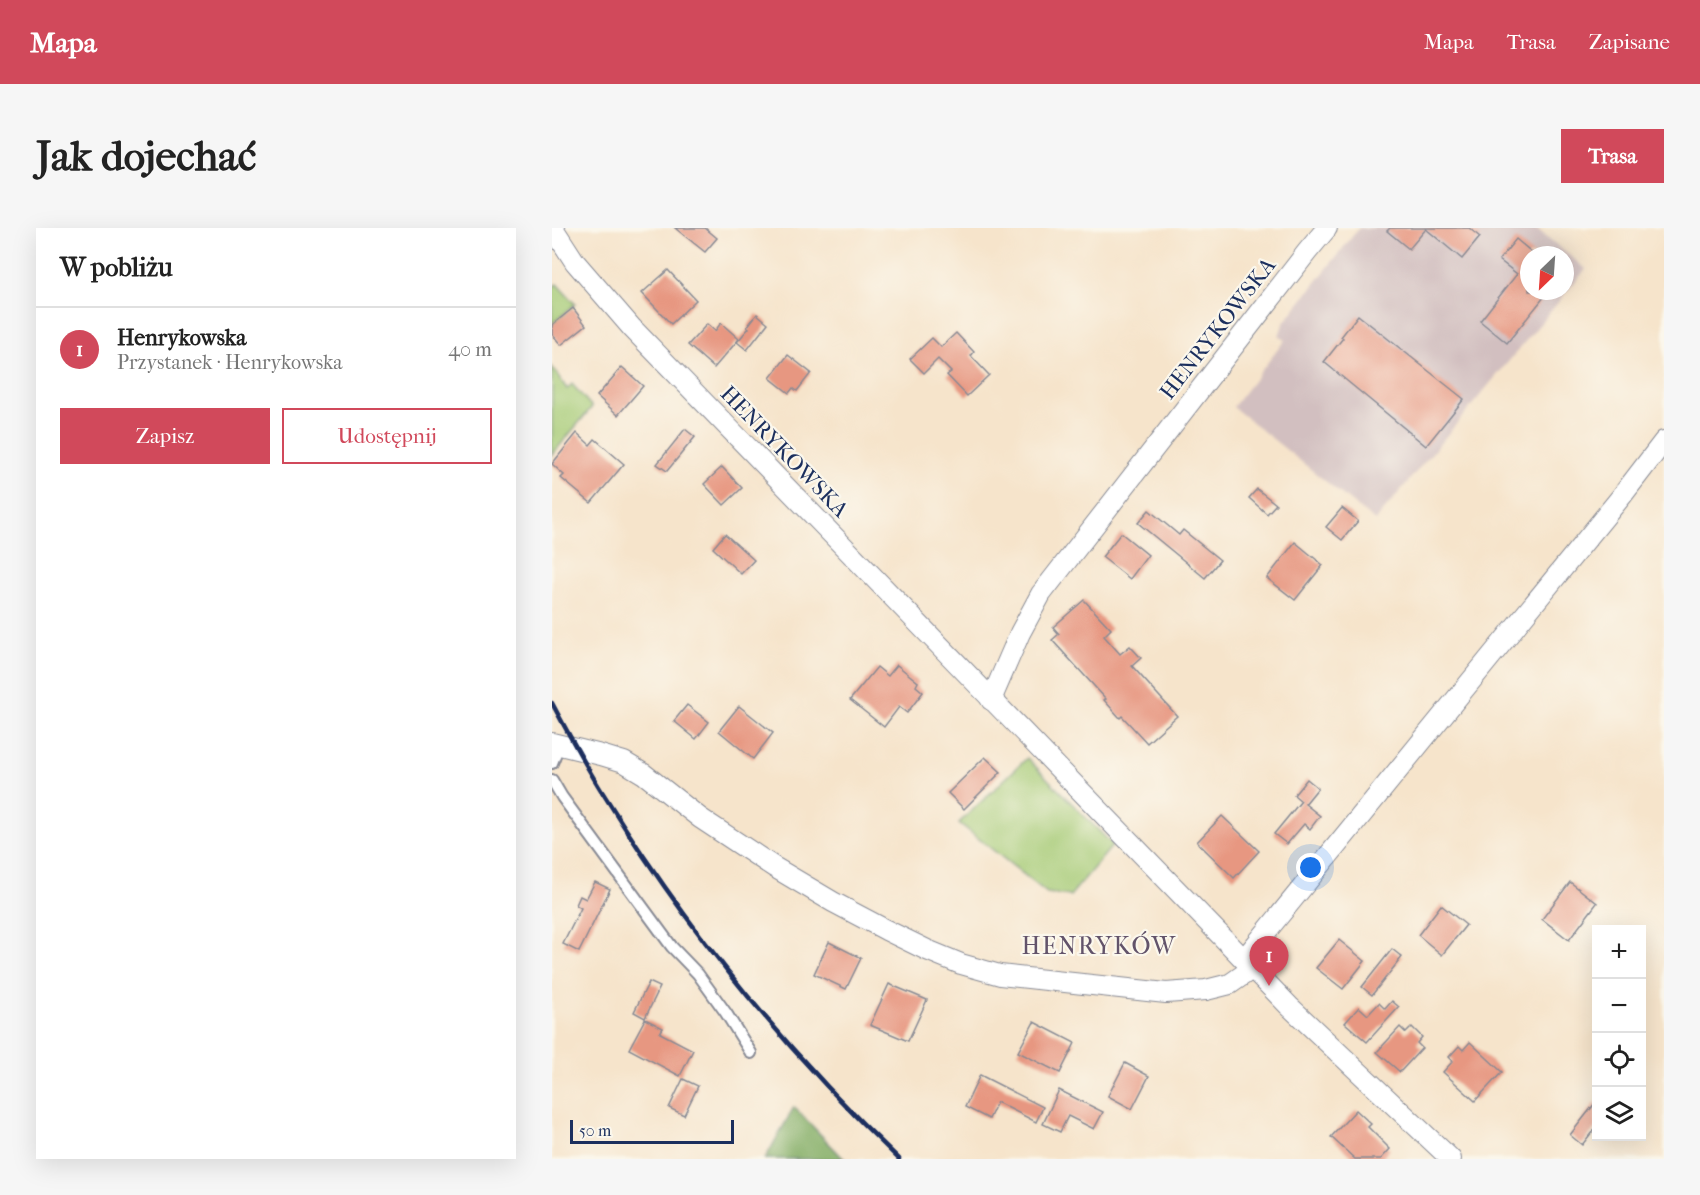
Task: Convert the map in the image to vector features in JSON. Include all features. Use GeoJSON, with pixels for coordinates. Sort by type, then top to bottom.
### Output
{"type":"FeatureCollection","features":[{"type":"Feature","properties":{"kind":"street","name":"HENRYKOWSKA"},"geometry":{"type":"LineString","coordinates":[[553,228],[575,262],[632,328],[991,700],[1289,1006],[1452,1159]]}},
{"type":"Feature","properties":{"kind":"street","name":"HENRYKOWSKA"},"geometry":{"type":"LineString","coordinates":[[991,700],[1020,633],[1041,594],[1328,228]]}},
{"type":"Feature","properties":{"kind":"street"},"geometry":{"type":"LineString","coordinates":[[554,750],[602,755],[624,762],[644,774],[700,818],[784,873],[886,930],[961,964],[1000,975],[1166,993],[1206,990],[1230,984],[1664,441]]}},
{"type":"Feature","properties":{"kind":"lane"},"geometry":{"type":"LineString","coordinates":[[552,780],[557,799],[672,947],[698,974],[726,1012],[751,1053]]}},
{"type":"Feature","properties":{"kind":"shaded area"},"geometry":{"type":"Polygon","coordinates":[[[1359,228],[1536,228],[1558,246],[1520,246],[1520,300],[1560,300],[1375,521],[1233,407],[1285,340],[1279,336],[1283,324],[1359,228]]]}},
{"type":"Feature","properties":{"kind":"shaded area"},"geometry":{"type":"Polygon","coordinates":[[[1574,259],[1586,269],[1574,283],[1574,259]]]}},
{"type":"Feature","properties":{"kind":"green space"},"geometry":{"type":"Polygon","coordinates":[[[557,284],[575,304],[552,324],[552,287],[557,284]]]}},
{"type":"Feature","properties":{"kind":"green space"},"geometry":{"type":"Polygon","coordinates":[[[552,367],[567,389],[572,384],[592,407],[552,455],[552,367]]]}},
{"type":"Feature","properties":{"kind":"green space"},"geometry":{"type":"Polygon","coordinates":[[[1027,758],[1113,845],[1070,896],[1047,893],[959,823],[1027,758]]]}},
{"type":"Feature","properties":{"kind":"green space"},"geometry":{"type":"Polygon","coordinates":[[[794,1107],[844,1159],[765,1159],[794,1107]]]}},
{"type":"Feature","properties":{"kind":"building"},"geometry":{"type":"Polygon","coordinates":[[[675,228],[705,228],[717,238],[705,252],[675,228]]]}},
{"type":"Feature","properties":{"kind":"building"},"geometry":{"type":"Polygon","coordinates":[[[1390,228],[1469,228],[1480,237],[1462,259],[1426,229],[1409,249],[1387,231],[1390,228]]]}},
{"type":"Feature","properties":{"kind":"building"},"geometry":{"type":"Polygon","coordinates":[[[1516,239],[1524,246],[1520,246],[1520,300],[1542,300],[1507,343],[1480,321],[1517,274],[1499,260],[1516,239]]]}},
{"type":"Feature","properties":{"kind":"building"},"geometry":{"type":"Polygon","coordinates":[[[668,270],[696,300],[671,324],[642,293],[668,270]]]}},
{"type":"Feature","properties":{"kind":"building"},"geometry":{"type":"Polygon","coordinates":[[[573,308],[586,325],[561,345],[552,334],[552,325],[573,308]]]}},
{"type":"Feature","properties":{"kind":"building"},"geometry":{"type":"Polygon","coordinates":[[[757,314],[768,323],[747,350],[737,342],[757,314]]]}},
{"type":"Feature","properties":{"kind":"building"},"geometry":{"type":"Polygon","coordinates":[[[1358,315],[1464,399],[1426,446],[1324,362],[1358,315]]]}},
{"type":"Feature","properties":{"kind":"building"},"geometry":{"type":"Polygon","coordinates":[[[721,323],[739,339],[714,368],[688,345],[707,324],[715,331],[721,323]]]}},
{"type":"Feature","properties":{"kind":"building"},"geometry":{"type":"Polygon","coordinates":[[[956,333],[974,352],[971,356],[989,375],[967,396],[947,375],[951,372],[938,359],[924,373],[910,359],[932,338],[941,347],[956,333]]]}},
{"type":"Feature","properties":{"kind":"building"},"geometry":{"type":"Polygon","coordinates":[[[788,355],[811,373],[797,391],[793,388],[789,393],[770,378],[788,355]]]}},
{"type":"Feature","properties":{"kind":"building"},"geometry":{"type":"Polygon","coordinates":[[[622,367],[643,386],[618,415],[597,396],[622,367]]]}},
{"type":"Feature","properties":{"kind":"building"},"geometry":{"type":"Polygon","coordinates":[[[685,429],[695,437],[667,471],[657,464],[685,429]]]}},
{"type":"Feature","properties":{"kind":"building"},"geometry":{"type":"Polygon","coordinates":[[[577,433],[590,445],[595,439],[624,464],[591,503],[561,478],[564,475],[552,464],[577,433]]]}},
{"type":"Feature","properties":{"kind":"building"},"geometry":{"type":"Polygon","coordinates":[[[722,467],[742,488],[724,505],[704,484],[722,467]]]}},
{"type":"Feature","properties":{"kind":"building"},"geometry":{"type":"Polygon","coordinates":[[[1257,489],[1276,504],[1267,514],[1249,498],[1257,489]]]}},
{"type":"Feature","properties":{"kind":"building"},"geometry":{"type":"Polygon","coordinates":[[[1342,508],[1358,521],[1342,540],[1326,527],[1342,508]]]}},
{"type":"Feature","properties":{"kind":"building"},"geometry":{"type":"Polygon","coordinates":[[[1149,510],[1179,535],[1183,530],[1220,560],[1205,578],[1138,523],[1149,510]]]}},
{"type":"Feature","properties":{"kind":"building"},"geometry":{"type":"Polygon","coordinates":[[[1121,533],[1148,555],[1130,579],[1102,557],[1121,533]]]}},
{"type":"Feature","properties":{"kind":"building"},"geometry":{"type":"Polygon","coordinates":[[[725,534],[754,560],[741,574],[713,548],[725,534]]]}},
{"type":"Feature","properties":{"kind":"building"},"geometry":{"type":"Polygon","coordinates":[[[1295,542],[1323,565],[1295,600],[1267,578],[1295,542]]]}},
{"type":"Feature","properties":{"kind":"building"},"geometry":{"type":"Polygon","coordinates":[[[1084,600],[1111,629],[1104,636],[1120,654],[1130,646],[1141,658],[1132,666],[1177,716],[1147,743],[1122,716],[1120,718],[1104,700],[1106,699],[1052,640],[1059,634],[1053,627],[1084,600]]]}},
{"type":"Feature","properties":{"kind":"building"},"geometry":{"type":"Polygon","coordinates":[[[897,665],[918,682],[916,686],[923,692],[907,713],[899,707],[884,727],[850,700],[877,667],[888,676],[897,665]]]}},
{"type":"Feature","properties":{"kind":"building"},"geometry":{"type":"Polygon","coordinates":[[[687,705],[709,722],[696,739],[674,721],[687,705]]]}},
{"type":"Feature","properties":{"kind":"building"},"geometry":{"type":"Polygon","coordinates":[[[739,706],[773,733],[753,759],[719,731],[739,706]]]}},
{"type":"Feature","properties":{"kind":"building"},"geometry":{"type":"Polygon","coordinates":[[[985,757],[1001,772],[964,809],[948,793],[985,757]]]}},
{"type":"Feature","properties":{"kind":"building"},"geometry":{"type":"Polygon","coordinates":[[[1307,779],[1318,788],[1305,804],[1320,816],[1310,829],[1304,824],[1287,844],[1274,834],[1301,801],[1294,795],[1307,779]]]}},
{"type":"Feature","properties":{"kind":"building"},"geometry":{"type":"Polygon","coordinates":[[[1222,816],[1259,851],[1234,878],[1197,842],[1222,816]]]}},
{"type":"Feature","properties":{"kind":"building"},"geometry":{"type":"Polygon","coordinates":[[[595,882],[610,889],[579,952],[563,944],[581,908],[576,905],[580,896],[586,899],[595,882]]]}},
{"type":"Feature","properties":{"kind":"building"},"geometry":{"type":"Polygon","coordinates":[[[1570,882],[1597,903],[1569,940],[1542,919],[1570,882]]]}},
{"type":"Feature","properties":{"kind":"building"},"geometry":{"type":"Polygon","coordinates":[[[1441,905],[1466,925],[1442,955],[1418,935],[1441,905]]]}},
{"type":"Feature","properties":{"kind":"building"},"geometry":{"type":"Polygon","coordinates":[[[1339,940],[1365,961],[1343,989],[1316,968],[1339,940]]]}},
{"type":"Feature","properties":{"kind":"building"},"geometry":{"type":"Polygon","coordinates":[[[829,942],[861,958],[846,989],[814,974],[829,942]]]}},
{"type":"Feature","properties":{"kind":"building"},"geometry":{"type":"Polygon","coordinates":[[[1392,949],[1402,957],[1372,995],[1362,987],[1392,949]]]}},
{"type":"Feature","properties":{"kind":"building"},"geometry":{"type":"Polygon","coordinates":[[[649,982],[660,987],[645,1018],[634,1012],[649,982]]]}},
{"type":"Feature","properties":{"kind":"building"},"geometry":{"type":"Polygon","coordinates":[[[889,984],[927,1000],[908,1041],[870,1025],[889,984]]]}},
{"type":"Feature","properties":{"kind":"building"},"geometry":{"type":"Polygon","coordinates":[[[1392,1001],[1399,1007],[1367,1042],[1345,1023],[1359,1007],[1368,1015],[1379,1003],[1385,1009],[1392,1001]]]}},
{"type":"Feature","properties":{"kind":"building"},"geometry":{"type":"Polygon","coordinates":[[[645,1019],[663,1028],[660,1033],[693,1050],[680,1076],[629,1049],[645,1019]]]}},
{"type":"Feature","properties":{"kind":"building"},"geometry":{"type":"Polygon","coordinates":[[[1034,1022],[1075,1043],[1060,1073],[1018,1052],[1034,1022]]]}},
{"type":"Feature","properties":{"kind":"building"},"geometry":{"type":"Polygon","coordinates":[[[1400,1027],[1406,1033],[1412,1027],[1422,1037],[1417,1043],[1422,1048],[1400,1072],[1377,1052],[1400,1027]]]}},
{"type":"Feature","properties":{"kind":"building"},"geometry":{"type":"Polygon","coordinates":[[[1470,1042],[1502,1072],[1475,1101],[1443,1072],[1453,1061],[1449,1057],[1459,1046],[1463,1050],[1470,1042]]]}},
{"type":"Feature","properties":{"kind":"building"},"geometry":{"type":"Polygon","coordinates":[[[1125,1063],[1149,1076],[1132,1109],[1108,1096],[1125,1063]]]}},
{"type":"Feature","properties":{"kind":"building"},"geometry":{"type":"Polygon","coordinates":[[[980,1075],[1043,1107],[1036,1122],[997,1102],[989,1119],[965,1107],[980,1075]]]}},
{"type":"Feature","properties":{"kind":"building"},"geometry":{"type":"Polygon","coordinates":[[[683,1079],[698,1086],[684,1115],[669,1108],[683,1079]]]}},
{"type":"Feature","properties":{"kind":"building"},"geometry":{"type":"Polygon","coordinates":[[[1059,1090],[1103,1112],[1094,1129],[1068,1116],[1060,1132],[1043,1124],[1059,1090]]]}},
{"type":"Feature","properties":{"kind":"building"},"geometry":{"type":"Polygon","coordinates":[[[1592,1107],[1592,1132],[1582,1145],[1570,1135],[1592,1107]]]}},
{"type":"Feature","properties":{"kind":"building"},"geometry":{"type":"Polygon","coordinates":[[[1356,1110],[1371,1124],[1368,1127],[1390,1149],[1381,1159],[1355,1159],[1331,1137],[1356,1110]]]}},
{"type":"Feature","properties":{"kind":"railway"},"geometry":{"type":"LineString","coordinates":[[552,703],[606,798],[705,942],[779,1033],[899,1159]]}},
{"type":"Feature","properties":{"kind":"place","name":"Henrykowska"},"geometry":{"type":"Point","coordinates":[1269,986]}},
{"type":"Feature","properties":{"kind":"district","name":"HENRYKÓW"},"geometry":{"type":"Point","coordinates":[1099,946]}}]}
